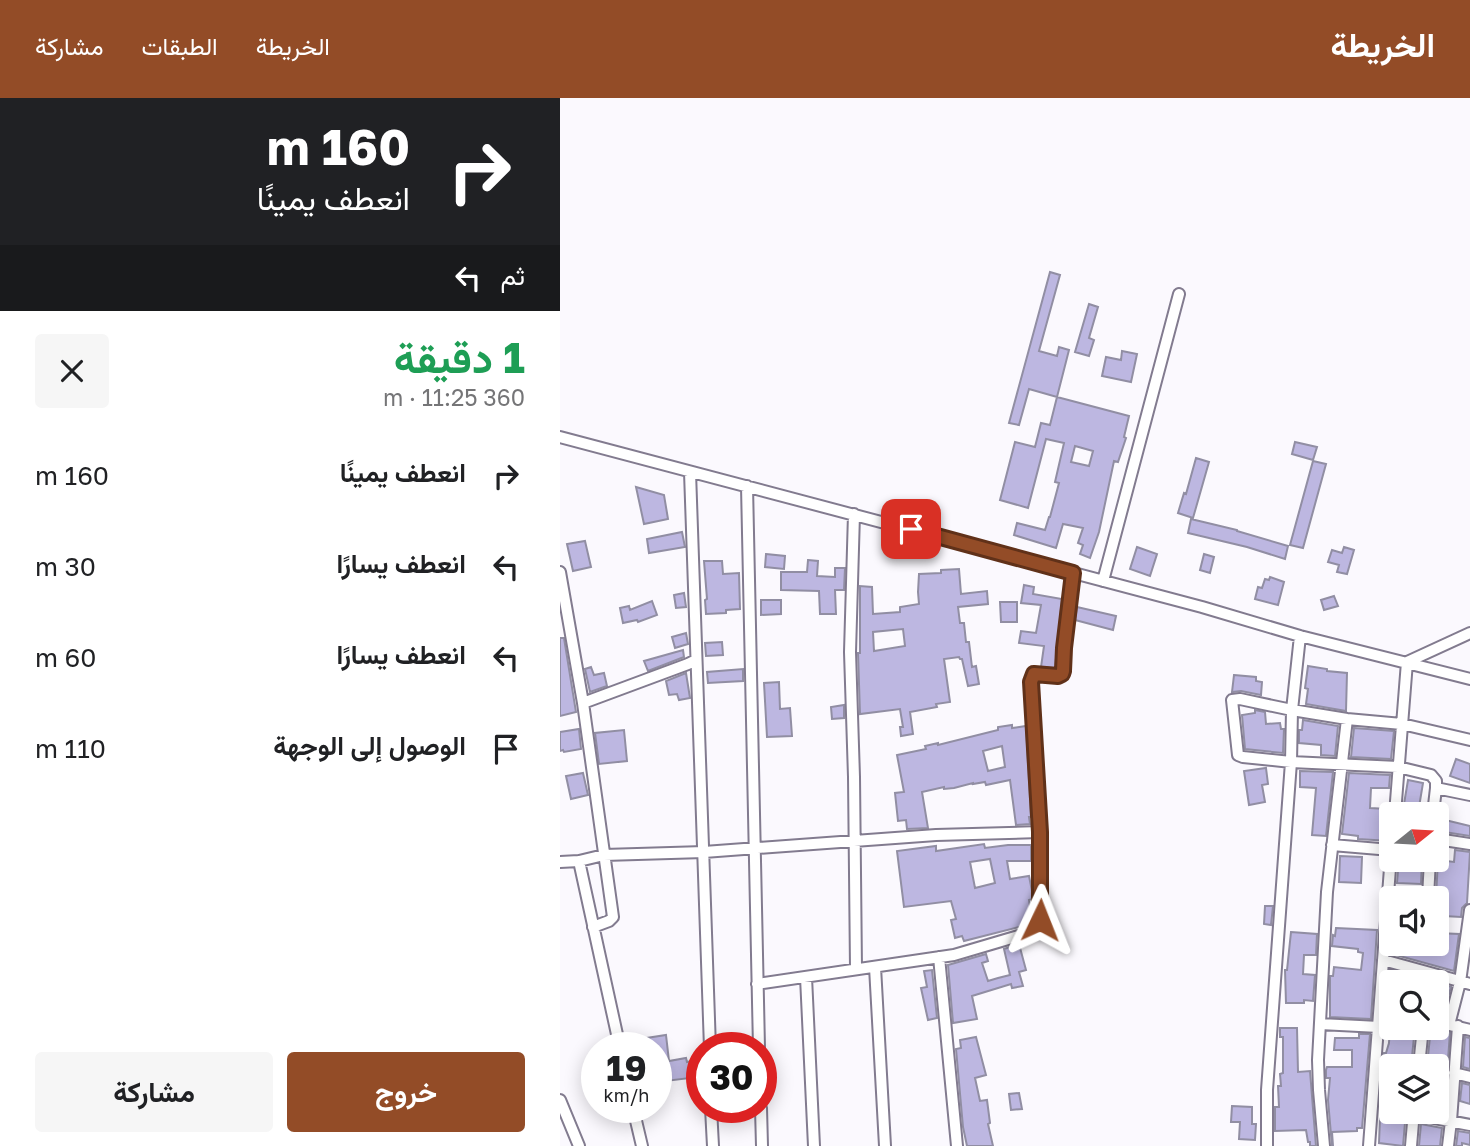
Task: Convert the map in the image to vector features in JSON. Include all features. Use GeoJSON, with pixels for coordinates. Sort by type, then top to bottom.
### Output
{"type":"FeatureCollection","features":[{"type":"Feature","properties":{"kind":"street"},"geometry":{"type":"LineString","coordinates":[[1103,581],[1179,294]]}},
{"type":"Feature","properties":{"kind":"street"},"geometry":{"type":"LineString","coordinates":[[560,437],[1202,607],[1300,636],[1470,679]]}},
{"type":"Feature","properties":{"kind":"street"},"geometry":{"type":"LineString","coordinates":[[690,472],[710,1032]]}},
{"type":"Feature","properties":{"kind":"street"},"geometry":{"type":"LineString","coordinates":[[747,486],[758,1032]]}},
{"type":"Feature","properties":{"kind":"street"},"geometry":{"type":"LineString","coordinates":[[853,514],[850,652],[856,970]]}},
{"type":"Feature","properties":{"kind":"street"},"geometry":{"type":"LineString","coordinates":[[560,572],[583,703],[613,917],[610,921],[593,927]]}},
{"type":"Feature","properties":{"kind":"street"},"geometry":{"type":"LineString","coordinates":[[757,984],[954,955],[1032,932],[1038,925],[1041,910],[1040,832],[1031,682],[1034,674],[1062,674],[1073,573]]}},
{"type":"Feature","properties":{"kind":"street"},"geometry":{"type":"LineString","coordinates":[[1407,662],[1470,633]]}},
{"type":"Feature","properties":{"kind":"street"},"geometry":{"type":"LineString","coordinates":[[1267,1146],[1267,1090],[1291,762],[1292,710],[1300,636]]}},
{"type":"Feature","properties":{"kind":"street"},"geometry":{"type":"LineString","coordinates":[[583,703],[696,660]]}},
{"type":"Feature","properties":{"kind":"street"},"geometry":{"type":"LineString","coordinates":[[1396,802],[1407,662]]}},
{"type":"Feature","properties":{"kind":"street"},"geometry":{"type":"LineString","coordinates":[[1434,802],[1436,781],[1431,775],[1398,767],[1291,762],[1238,755],[1232,699],[1347,719],[1402,724],[1470,740]]}},
{"type":"Feature","properties":{"kind":"street"},"geometry":{"type":"LineString","coordinates":[[1324,1146],[1318,1060],[1327,892],[1347,719]]}},
{"type":"Feature","properties":{"kind":"street"},"geometry":{"type":"LineString","coordinates":[[1436,788],[1470,795]]}},
{"type":"Feature","properties":{"kind":"street"},"geometry":{"type":"LineString","coordinates":[[560,862],[604,855],[704,852],[936,835],[1040,832]]}},
{"type":"Feature","properties":{"kind":"street"},"geometry":{"type":"LineString","coordinates":[[1449,841],[1470,844]]}},
{"type":"Feature","properties":{"kind":"street"},"geometry":{"type":"LineString","coordinates":[[1332,845],[1379,851]]}},
{"type":"Feature","properties":{"kind":"street"},"geometry":{"type":"LineString","coordinates":[[579,860],[616,1032]]}},
{"type":"Feature","properties":{"kind":"street"},"geometry":{"type":"LineString","coordinates":[[1448,1146],[1454,1073],[1454,1026],[1465,983],[1470,910]]}},
{"type":"Feature","properties":{"kind":"street"},"geometry":{"type":"LineString","coordinates":[[1384,956],[1384,970]]}},
{"type":"Feature","properties":{"kind":"street"},"geometry":{"type":"LineString","coordinates":[[939,957],[957,1146]]}},
{"type":"Feature","properties":{"kind":"street"},"geometry":{"type":"LineString","coordinates":[[1383,960],[1465,983]]}},
{"type":"Feature","properties":{"kind":"street"},"geometry":{"type":"LineString","coordinates":[[875,967],[885,1146]]}},
{"type":"Feature","properties":{"kind":"street"},"geometry":{"type":"LineString","coordinates":[[806,977],[814,1146]]}},
{"type":"Feature","properties":{"kind":"street"},"geometry":{"type":"LineString","coordinates":[[1320,1024],[1379,1027],[1369,1146]]}},
{"type":"Feature","properties":{"kind":"street"},"geometry":{"type":"LineString","coordinates":[[1449,1025],[1470,1030]]}},
{"type":"Feature","properties":{"kind":"street"},"geometry":{"type":"LineString","coordinates":[[1454,1073],[1470,1077]]}},
{"type":"Feature","properties":{"kind":"street"},"geometry":{"type":"LineString","coordinates":[[560,1100],[579,1146]]}},
{"type":"Feature","properties":{"kind":"street"},"geometry":{"type":"LineString","coordinates":[[1451,1121],[1470,1125]]}},
{"type":"Feature","properties":{"kind":"street"},"geometry":{"type":"LineString","coordinates":[[637,1123],[642,1146]]}},
{"type":"Feature","properties":{"kind":"street"},"geometry":{"type":"LineString","coordinates":[[712,1123],[713,1146]]}},
{"type":"Feature","properties":{"kind":"street"},"geometry":{"type":"LineString","coordinates":[[761,1123],[762,1146]]}},
{"type":"Feature","properties":{"kind":"street"},"geometry":{"type":"LineString","coordinates":[[1410,1146],[1412,1124]]}},
{"type":"Feature","properties":{"kind":"building"},"geometry":{"type":"Polygon","coordinates":[[[1050,272],[1060,275],[1039,351],[1057,356],[1059,347],[1069,350],[1057,397],[1029,389],[1019,425],[1009,423],[1050,272]]]}},
{"type":"Feature","properties":{"kind":"building"},"geometry":{"type":"Polygon","coordinates":[[[1089,304],[1098,307],[1089,338],[1094,340],[1089,356],[1075,352],[1089,304]]]}},
{"type":"Feature","properties":{"kind":"building"},"geometry":{"type":"Polygon","coordinates":[[[1122,351],[1137,354],[1131,382],[1102,376],[1106,357],[1121,360],[1122,351]]]}},
{"type":"Feature","properties":{"kind":"building"},"geometry":{"type":"Polygon","coordinates":[[[1057,397],[1129,416],[1124,437],[1126,438],[1118,462],[1114,461],[1099,532],[1090,558],[1080,554],[1083,545],[1078,543],[1083,528],[1063,524],[1056,548],[1014,535],[1017,523],[1045,530],[1059,483],[1055,482],[1064,443],[1046,439],[1028,508],[1000,500],[1015,442],[1035,447],[1041,423],[1050,425],[1057,397]],[[1075,446],[1071,462],[1089,466],[1093,451],[1075,446]]]}},
{"type":"Feature","properties":{"kind":"building"},"geometry":{"type":"Polygon","coordinates":[[[1295,442],[1317,447],[1313,460],[1292,454],[1295,442]]]}},
{"type":"Feature","properties":{"kind":"building"},"geometry":{"type":"Polygon","coordinates":[[[1196,458],[1209,462],[1193,518],[1178,513],[1196,458]]]}},
{"type":"Feature","properties":{"kind":"building"},"geometry":{"type":"Polygon","coordinates":[[[1313,461],[1326,464],[1303,548],[1290,545],[1313,461]]]}},
{"type":"Feature","properties":{"kind":"building"},"geometry":{"type":"Polygon","coordinates":[[[636,487],[664,495],[668,519],[644,524],[636,487]]]}},
{"type":"Feature","properties":{"kind":"building"},"geometry":{"type":"Polygon","coordinates":[[[1191,519],[1288,546],[1285,559],[1188,533],[1191,519]]]}},
{"type":"Feature","properties":{"kind":"building"},"geometry":{"type":"Polygon","coordinates":[[[682,532],[685,547],[649,553],[647,539],[682,532]]]}},
{"type":"Feature","properties":{"kind":"building"},"geometry":{"type":"Polygon","coordinates":[[[585,541],[591,567],[573,571],[567,544],[585,541]]]}},
{"type":"Feature","properties":{"kind":"building"},"geometry":{"type":"Polygon","coordinates":[[[1137,547],[1157,554],[1150,576],[1130,569],[1137,547]]]}},
{"type":"Feature","properties":{"kind":"building"},"geometry":{"type":"Polygon","coordinates":[[[1344,547],[1354,550],[1347,574],[1337,572],[1339,565],[1328,562],[1332,550],[1342,553],[1344,547]]]}},
{"type":"Feature","properties":{"kind":"building"},"geometry":{"type":"Polygon","coordinates":[[[766,554],[785,556],[784,569],[765,567],[766,554]]]}},
{"type":"Feature","properties":{"kind":"building"},"geometry":{"type":"Polygon","coordinates":[[[1204,554],[1214,557],[1210,573],[1200,570],[1204,554]]]}},
{"type":"Feature","properties":{"kind":"building"},"geometry":{"type":"Polygon","coordinates":[[[808,560],[818,561],[817,576],[835,577],[835,568],[845,568],[844,590],[835,590],[836,614],[820,614],[819,591],[781,590],[781,572],[807,572],[808,560]]]}},
{"type":"Feature","properties":{"kind":"building"},"geometry":{"type":"Polygon","coordinates":[[[704,561],[722,561],[723,574],[739,573],[740,609],[706,614],[704,561]]]}},
{"type":"Feature","properties":{"kind":"building"},"geometry":{"type":"Polygon","coordinates":[[[959,569],[961,594],[987,591],[988,604],[958,607],[960,623],[964,623],[966,642],[969,642],[972,667],[976,666],[979,684],[968,686],[962,659],[944,659],[950,702],[910,712],[913,734],[901,736],[900,727],[903,727],[900,709],[860,714],[860,586],[872,587],[873,614],[900,612],[900,607],[919,604],[919,574],[941,573],[941,570],[959,569]],[[903,629],[873,632],[874,651],[905,646],[903,629]]]}},
{"type":"Feature","properties":{"kind":"building"},"geometry":{"type":"Polygon","coordinates":[[[1270,577],[1284,582],[1278,605],[1255,599],[1258,587],[1262,588],[1265,579],[1269,580],[1270,577]]]}},
{"type":"Feature","properties":{"kind":"building"},"geometry":{"type":"Polygon","coordinates":[[[1024,585],[1034,587],[1033,594],[1062,599],[1055,668],[1041,667],[1044,646],[1019,643],[1021,631],[1036,633],[1041,605],[1021,603],[1024,585]]]}},
{"type":"Feature","properties":{"kind":"building"},"geometry":{"type":"Polygon","coordinates":[[[684,593],[686,607],[676,608],[674,595],[684,593]]]}},
{"type":"Feature","properties":{"kind":"building"},"geometry":{"type":"Polygon","coordinates":[[[1334,596],[1338,606],[1324,610],[1321,600],[1334,596]]]}},
{"type":"Feature","properties":{"kind":"building"},"geometry":{"type":"Polygon","coordinates":[[[761,600],[781,600],[781,614],[761,615],[761,600]]]}},
{"type":"Feature","properties":{"kind":"building"},"geometry":{"type":"Polygon","coordinates":[[[652,601],[657,615],[638,622],[623,623],[620,608],[629,606],[630,610],[652,601]]]}},
{"type":"Feature","properties":{"kind":"building"},"geometry":{"type":"Polygon","coordinates":[[[1000,602],[1017,602],[1017,622],[1001,622],[1000,602]]]}},
{"type":"Feature","properties":{"kind":"building"},"geometry":{"type":"Polygon","coordinates":[[[1077,607],[1116,616],[1113,630],[1075,620],[1077,607]]]}},
{"type":"Feature","properties":{"kind":"building"},"geometry":{"type":"Polygon","coordinates":[[[686,633],[688,644],[675,648],[672,637],[686,633]]]}},
{"type":"Feature","properties":{"kind":"building"},"geometry":{"type":"Polygon","coordinates":[[[560,638],[564,638],[576,712],[560,716],[560,638]]]}},
{"type":"Feature","properties":{"kind":"building"},"geometry":{"type":"Polygon","coordinates":[[[722,642],[723,655],[706,656],[705,643],[722,642]]]}},
{"type":"Feature","properties":{"kind":"building"},"geometry":{"type":"Polygon","coordinates":[[[683,650],[684,657],[648,671],[644,661],[683,650]]]}},
{"type":"Feature","properties":{"kind":"building"},"geometry":{"type":"Polygon","coordinates":[[[1308,666],[1347,673],[1346,711],[1306,704],[1308,666]]]}},
{"type":"Feature","properties":{"kind":"building"},"geometry":{"type":"Polygon","coordinates":[[[591,667],[594,675],[604,673],[607,686],[590,692],[585,669],[591,667]]]}},
{"type":"Feature","properties":{"kind":"building"},"geometry":{"type":"Polygon","coordinates":[[[743,669],[743,681],[708,683],[707,672],[743,669]]]}},
{"type":"Feature","properties":{"kind":"building"},"geometry":{"type":"Polygon","coordinates":[[[686,673],[690,698],[679,700],[677,694],[669,695],[666,681],[686,673]]]}},
{"type":"Feature","properties":{"kind":"building"},"geometry":{"type":"Polygon","coordinates":[[[1234,675],[1256,677],[1256,681],[1262,682],[1261,695],[1232,692],[1234,675]]]}},
{"type":"Feature","properties":{"kind":"building"},"geometry":{"type":"Polygon","coordinates":[[[779,682],[780,709],[790,708],[792,736],[767,737],[764,683],[779,682]]]}},
{"type":"Feature","properties":{"kind":"building"},"geometry":{"type":"Polygon","coordinates":[[[844,705],[844,718],[832,719],[831,707],[844,705]]]}},
{"type":"Feature","properties":{"kind":"building"},"geometry":{"type":"Polygon","coordinates":[[[1255,710],[1265,712],[1266,724],[1280,723],[1281,729],[1284,729],[1283,753],[1245,749],[1242,715],[1255,713],[1255,710]]]}},
{"type":"Feature","properties":{"kind":"building"},"geometry":{"type":"Polygon","coordinates":[[[1303,720],[1338,726],[1335,756],[1321,755],[1321,745],[1299,743],[1299,730],[1302,730],[1303,720]]]}},
{"type":"Feature","properties":{"kind":"building"},"geometry":{"type":"Polygon","coordinates":[[[1026,726],[1030,824],[1016,825],[1010,780],[922,792],[928,828],[907,829],[906,820],[898,821],[895,793],[904,792],[897,755],[998,730],[998,727],[1026,726]],[[1002,746],[983,751],[988,771],[1005,767],[1002,746]]]}},
{"type":"Feature","properties":{"kind":"building"},"geometry":{"type":"Polygon","coordinates":[[[1354,728],[1394,731],[1391,759],[1351,757],[1354,728]]]}},
{"type":"Feature","properties":{"kind":"building"},"geometry":{"type":"Polygon","coordinates":[[[579,729],[581,749],[560,751],[560,732],[579,729]]]}},
{"type":"Feature","properties":{"kind":"building"},"geometry":{"type":"Polygon","coordinates":[[[624,730],[627,761],[599,764],[595,733],[624,730]]]}},
{"type":"Feature","properties":{"kind":"building"},"geometry":{"type":"Polygon","coordinates":[[[1456,759],[1470,764],[1470,783],[1450,776],[1456,759]]]}},
{"type":"Feature","properties":{"kind":"building"},"geometry":{"type":"Polygon","coordinates":[[[1266,768],[1268,784],[1262,785],[1265,802],[1249,805],[1244,771],[1266,768]]]}},
{"type":"Feature","properties":{"kind":"building"},"geometry":{"type":"Polygon","coordinates":[[[1300,771],[1333,772],[1326,836],[1312,835],[1316,788],[1300,787],[1300,771]]]}},
{"type":"Feature","properties":{"kind":"building"},"geometry":{"type":"Polygon","coordinates":[[[583,773],[588,795],[571,799],[566,776],[583,773]]]}},
{"type":"Feature","properties":{"kind":"building"},"geometry":{"type":"Polygon","coordinates":[[[1349,773],[1390,775],[1389,788],[1371,788],[1370,808],[1379,809],[1379,840],[1358,839],[1358,836],[1342,834],[1349,773]]]}},
{"type":"Feature","properties":{"kind":"building"},"geometry":{"type":"Polygon","coordinates":[[[1408,780],[1423,783],[1420,802],[1404,802],[1408,780]]]}},
{"type":"Feature","properties":{"kind":"building"},"geometry":{"type":"Polygon","coordinates":[[[1449,821],[1470,826],[1470,836],[1449,833],[1449,821]]]}},
{"type":"Feature","properties":{"kind":"building"},"geometry":{"type":"Polygon","coordinates":[[[984,844],[985,848],[1031,845],[1031,861],[1007,861],[1010,879],[1029,876],[1033,899],[1029,900],[1032,918],[1027,925],[964,941],[962,936],[955,938],[951,920],[956,919],[951,901],[904,907],[897,851],[936,846],[936,851],[984,844]],[[990,859],[970,862],[975,888],[995,883],[990,859]]]}},
{"type":"Feature","properties":{"kind":"building"},"geometry":{"type":"Polygon","coordinates":[[[1455,850],[1470,852],[1467,903],[1462,908],[1461,917],[1449,916],[1449,886],[1437,886],[1437,872],[1449,872],[1449,861],[1454,862],[1455,850]]]}},
{"type":"Feature","properties":{"kind":"building"},"geometry":{"type":"Polygon","coordinates":[[[1340,856],[1362,857],[1361,883],[1339,882],[1340,856]]]}},
{"type":"Feature","properties":{"kind":"building"},"geometry":{"type":"Polygon","coordinates":[[[1398,872],[1421,872],[1421,884],[1397,883],[1398,872]]]}},
{"type":"Feature","properties":{"kind":"building"},"geometry":{"type":"Polygon","coordinates":[[[1265,906],[1273,906],[1271,925],[1264,924],[1265,906]]]}},
{"type":"Feature","properties":{"kind":"building"},"geometry":{"type":"Polygon","coordinates":[[[1336,928],[1377,930],[1371,1019],[1330,1017],[1330,976],[1333,976],[1334,967],[1361,970],[1363,953],[1358,952],[1358,949],[1332,946],[1336,928]]]}},
{"type":"Feature","properties":{"kind":"building"},"geometry":{"type":"Polygon","coordinates":[[[1291,932],[1317,934],[1316,955],[1304,955],[1303,974],[1315,975],[1313,1001],[1286,1003],[1285,970],[1291,932]]]}},
{"type":"Feature","properties":{"kind":"building"},"geometry":{"type":"Polygon","coordinates":[[[1449,934],[1459,934],[1454,971],[1400,956],[1449,956],[1449,934]]]}},
{"type":"Feature","properties":{"kind":"building"},"geometry":{"type":"Polygon","coordinates":[[[1019,944],[1026,970],[1019,972],[1023,986],[1012,988],[1011,984],[972,996],[977,1019],[953,1023],[948,965],[986,954],[988,961],[982,963],[988,981],[1010,975],[1004,949],[1019,944]]]}},
{"type":"Feature","properties":{"kind":"building"},"geometry":{"type":"Polygon","coordinates":[[[932,970],[937,1018],[928,1020],[921,988],[927,987],[924,971],[932,970]]]}},
{"type":"Feature","properties":{"kind":"building"},"geometry":{"type":"Polygon","coordinates":[[[1280,1028],[1297,1028],[1298,1072],[1310,1071],[1316,1146],[1310,1146],[1306,1130],[1275,1131],[1275,1107],[1279,1107],[1278,1086],[1281,1086],[1280,1074],[1283,1073],[1283,1037],[1280,1037],[1280,1028]]]}},
{"type":"Feature","properties":{"kind":"building"},"geometry":{"type":"Polygon","coordinates":[[[1450,1033],[1448,1054],[1428,1054],[1430,1040],[1449,1040],[1450,1033]]]}},
{"type":"Feature","properties":{"kind":"building"},"geometry":{"type":"Polygon","coordinates":[[[1359,1034],[1370,1034],[1362,1128],[1357,1128],[1357,1131],[1332,1132],[1332,1146],[1328,1100],[1330,1078],[1326,1078],[1326,1070],[1327,1067],[1352,1067],[1352,1050],[1334,1050],[1335,1038],[1359,1038],[1359,1034]]]}},
{"type":"Feature","properties":{"kind":"building"},"geometry":{"type":"Polygon","coordinates":[[[976,1037],[986,1075],[975,1078],[980,1101],[987,1100],[988,1124],[993,1146],[967,1146],[963,1127],[956,1049],[961,1048],[960,1040],[976,1037]]]}},
{"type":"Feature","properties":{"kind":"building"},"geometry":{"type":"Polygon","coordinates":[[[1465,1037],[1470,1038],[1470,1069],[1463,1067],[1465,1037]]]}},
{"type":"Feature","properties":{"kind":"building"},"geometry":{"type":"Polygon","coordinates":[[[1389,1040],[1414,1040],[1412,1054],[1384,1054],[1389,1040]]]}},
{"type":"Feature","properties":{"kind":"building"},"geometry":{"type":"Polygon","coordinates":[[[686,1058],[686,1078],[672,1080],[672,1060],[686,1058]]]}},
{"type":"Feature","properties":{"kind":"building"},"geometry":{"type":"Polygon","coordinates":[[[1462,1083],[1470,1085],[1470,1104],[1460,1101],[1462,1083]]]}},
{"type":"Feature","properties":{"kind":"building"},"geometry":{"type":"Polygon","coordinates":[[[1019,1093],[1022,1109],[1011,1110],[1009,1094],[1019,1093]]]}},
{"type":"Feature","properties":{"kind":"building"},"geometry":{"type":"Polygon","coordinates":[[[1232,1106],[1252,1107],[1252,1124],[1256,1124],[1255,1140],[1239,1139],[1240,1122],[1231,1122],[1232,1106]]]}},
{"type":"Feature","properties":{"kind":"building"},"geometry":{"type":"Polygon","coordinates":[[[1380,1124],[1405,1124],[1403,1146],[1379,1143],[1380,1124]]]}},
{"type":"Feature","properties":{"kind":"building"},"geometry":{"type":"Polygon","coordinates":[[[1421,1124],[1442,1128],[1440,1146],[1419,1146],[1421,1124]]]}},
{"type":"Feature","properties":{"kind":"building"},"geometry":{"type":"Polygon","coordinates":[[[1458,1131],[1470,1133],[1470,1145],[1462,1143],[1462,1146],[1456,1146],[1458,1131]]]}},
{"type":"Feature","properties":{"kind":"route"},"geometry":{"type":"LineString","coordinates":[[911,529],[1073,573],[1062,674],[1034,674],[1031,682],[1040,832],[1040,920]]}}]}
